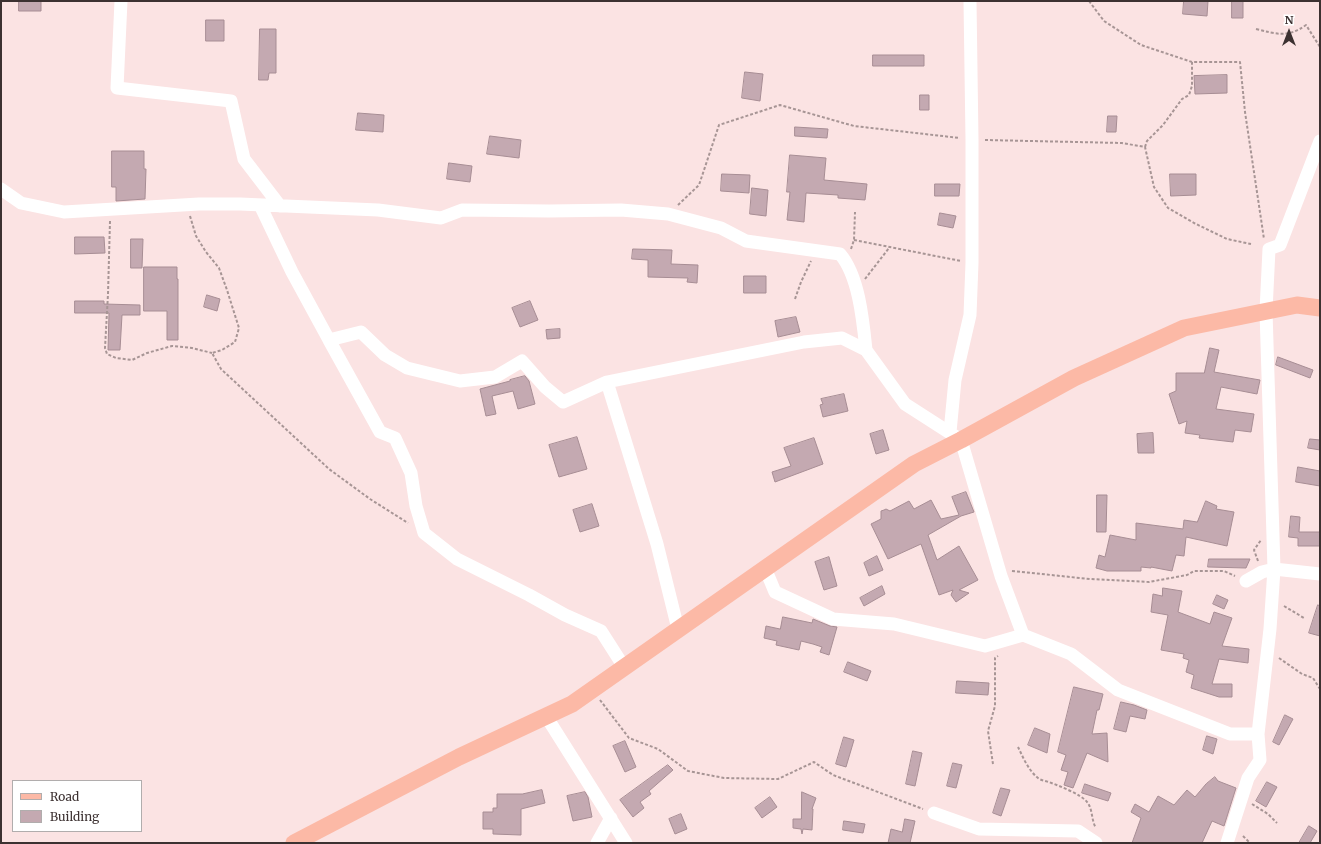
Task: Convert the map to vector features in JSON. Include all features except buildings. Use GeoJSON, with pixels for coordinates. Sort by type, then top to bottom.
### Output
{"type":"FeatureCollection","features":[{"type":"Feature","properties":{"kind":"main road"},"geometry":{"type":"LineString","coordinates":[[294,843],[459,757],[572,704],[955,436],[1074,378],[1184,328],[1297,305],[1320,308]]}},
{"type":"Feature","properties":{"kind":"street"},"geometry":{"type":"LineString","coordinates":[[121,1],[117,88],[231,101],[244,160],[280,206]]}},
{"type":"Feature","properties":{"kind":"street"},"geometry":{"type":"LineString","coordinates":[[970,1],[972,263],[970,315],[955,380],[955,436],[999,570],[1023,635]]}},
{"type":"Feature","properties":{"kind":"street"},"geometry":{"type":"LineString","coordinates":[[1226,843],[1248,778],[1260,760],[1258,734],[1272,608],[1274,569],[1266,312],[1269,249],[1280,245],[1320,141]]}},
{"type":"Feature","properties":{"kind":"street"},"geometry":{"type":"LineString","coordinates":[[1,189],[21,202],[64,212],[187,205],[260,205],[378,210],[441,218],[462,210],[621,210],[668,214],[721,228],[746,241],[840,254],[847,262],[856,290],[862,315],[866,350]]}},
{"type":"Feature","properties":{"kind":"street"},"geometry":{"type":"LineString","coordinates":[[260,205],[292,272],[380,432],[395,438],[411,473],[416,506],[424,533],[457,559],[530,595],[565,615],[601,631],[624,667]]}},
{"type":"Feature","properties":{"kind":"street"},"geometry":{"type":"LineString","coordinates":[[329,340],[361,332],[385,355],[407,368],[460,381],[495,377],[522,361],[545,387],[563,402],[607,382],[804,342],[842,338],[866,350],[905,404],[955,436]]}},
{"type":"Feature","properties":{"kind":"street"},"geometry":{"type":"LineString","coordinates":[[607,382],[657,544],[678,629]]}},
{"type":"Feature","properties":{"kind":"street"},"geometry":{"type":"LineString","coordinates":[[765,568],[775,592],[833,619],[894,624],[985,646],[1023,635],[1071,654],[1118,690],[1230,734],[1258,734]]}},
{"type":"Feature","properties":{"kind":"street"},"geometry":{"type":"LineString","coordinates":[[1246,581],[1262,572],[1274,569],[1320,574]]}},
{"type":"Feature","properties":{"kind":"street"},"geometry":{"type":"LineString","coordinates":[[546,716],[626,843]]}},
{"type":"Feature","properties":{"kind":"street"},"geometry":{"type":"LineString","coordinates":[[934,813],[979,829],[1078,831],[1096,843]]}},
{"type":"Feature","properties":{"kind":"street"},"geometry":{"type":"LineString","coordinates":[[597,843],[611,818]]}},
{"type":"Feature","properties":{"kind":"path"},"geometry":{"type":"LineString","coordinates":[[1088,1],[1104,22],[1141,45],[1192,62],[1240,62],[1245,112],[1263,238],[1269,249]]}},
{"type":"Feature","properties":{"kind":"path"},"geometry":{"type":"LineString","coordinates":[[1256,29],[1281,34],[1297,31],[1306,25],[1320,47]]}},
{"type":"Feature","properties":{"kind":"path"},"geometry":{"type":"LineString","coordinates":[[1192,62],[1192,86],[1189,95],[1182,99],[1163,125],[1147,141],[1145,147],[1154,187],[1168,208],[1194,224],[1226,239],[1251,244]]}},
{"type":"Feature","properties":{"kind":"path"},"geometry":{"type":"LineString","coordinates":[[668,214],[699,185],[719,126],[780,105],[854,126],[972,140],[1122,143],[1145,147]]}},
{"type":"Feature","properties":{"kind":"path"},"geometry":{"type":"LineString","coordinates":[[110,209],[105,348],[107,354],[116,358],[132,360],[147,353],[172,346],[192,348],[212,353],[222,350],[235,342],[239,328],[219,268],[206,252],[196,236],[187,205]]}},
{"type":"Feature","properties":{"kind":"path"},"geometry":{"type":"LineString","coordinates":[[847,262],[854,240],[855,212]]}},
{"type":"Feature","properties":{"kind":"path"},"geometry":{"type":"LineString","coordinates":[[854,240],[953,261],[972,263]]}},
{"type":"Feature","properties":{"kind":"path"},"geometry":{"type":"LineString","coordinates":[[856,290],[889,248]]}},
{"type":"Feature","properties":{"kind":"path"},"geometry":{"type":"LineString","coordinates":[[795,299],[801,282],[814,257]]}},
{"type":"Feature","properties":{"kind":"path"},"geometry":{"type":"LineString","coordinates":[[212,353],[221,369],[329,469],[370,499],[424,533]]}},
{"type":"Feature","properties":{"kind":"path"},"geometry":{"type":"LineString","coordinates":[[999,570],[1090,579],[1149,582],[1187,575],[1194,571],[1224,571],[1246,581]]}},
{"type":"Feature","properties":{"kind":"path"},"geometry":{"type":"LineString","coordinates":[[1272,608],[1282,605],[1304,618]]}},
{"type":"Feature","properties":{"kind":"path"},"geometry":{"type":"LineString","coordinates":[[1268,647],[1277,657],[1302,674],[1313,678],[1320,689]]}},
{"type":"Feature","properties":{"kind":"path"},"geometry":{"type":"LineString","coordinates":[[993,764],[988,731],[995,706],[995,658],[1001,653]]}},
{"type":"Feature","properties":{"kind":"path"},"geometry":{"type":"LineString","coordinates":[[592,690],[629,738],[658,749],[688,771],[724,778],[778,779],[814,762],[833,775],[934,813]]}},
{"type":"Feature","properties":{"kind":"path"},"geometry":{"type":"LineString","coordinates":[[1018,747],[1024,760],[1038,778],[1079,795],[1087,802],[1091,810],[1092,821],[1095,827],[1099,830]]}},
{"type":"Feature","properties":{"kind":"path"},"geometry":{"type":"LineString","coordinates":[[1242,795],[1249,802],[1268,814],[1277,824]]}}]}
